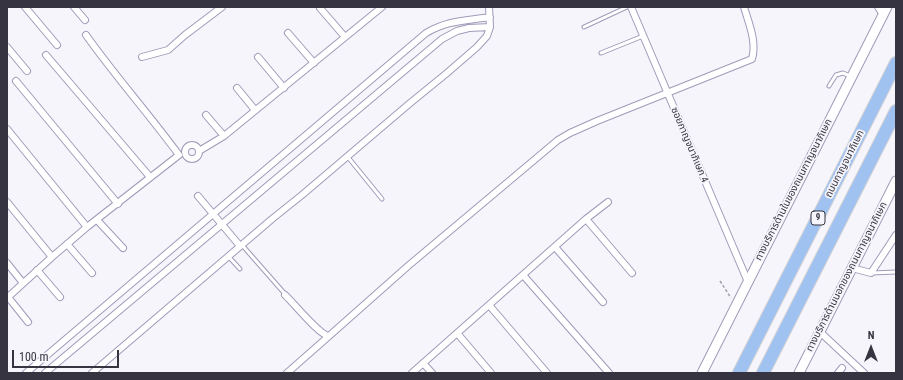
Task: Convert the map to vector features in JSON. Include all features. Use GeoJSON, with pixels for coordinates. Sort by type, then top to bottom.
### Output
{"type":"FeatureCollection","features":[{"type":"Feature","properties":{"kind":"highway","name":"ถนนกาญจนาภิเษก"},"geometry":{"type":"LineString","coordinates":[[739,373],[896,63]]}},
{"type":"Feature","properties":{"kind":"highway","name":"9"},"geometry":{"type":"LineString","coordinates":[[763,373],[896,111]]}},
{"type":"Feature","properties":{"kind":"main road","name":"ทางบริการด้านในของถนนกาญจนาภิเษก"},"geometry":{"type":"LineString","coordinates":[[702,373],[852,76],[883,10]]}},
{"type":"Feature","properties":{"kind":"main road","name":"ทางบริการด้านนอกของถนนกาญจนาภิเษก"},"geometry":{"type":"LineString","coordinates":[[799,373],[896,181]]}},
{"type":"Feature","properties":{"kind":"street"},"geometry":{"type":"LineString","coordinates":[[25,7],[57,45]]}},
{"type":"Feature","properties":{"kind":"street"},"geometry":{"type":"LineString","coordinates":[[74,7],[85,20]]}},
{"type":"Feature","properties":{"kind":"street"},"geometry":{"type":"LineString","coordinates":[[142,57],[168,50],[222,7]]}},
{"type":"Feature","properties":{"kind":"street"},"geometry":{"type":"LineString","coordinates":[[186,152],[187,156],[193,158],[198,155],[199,151],[224,136],[345,37],[373,10],[382,7]]}},
{"type":"Feature","properties":{"kind":"street"},"geometry":{"type":"LineString","coordinates":[[92,373],[403,108],[448,73],[487,36],[490,27],[490,7]]}},
{"type":"Feature","properties":{"kind":"street","name":"ซอยกาญจนาภิเษก 4"},"geometry":{"type":"LineString","coordinates":[[631,7],[748,282]]}},
{"type":"Feature","properties":{"kind":"street"},"geometry":{"type":"LineString","coordinates":[[287,373],[408,266],[558,140],[597,121],[752,59],[754,53],[754,41],[744,7]]}},
{"type":"Feature","properties":{"kind":"street"},"geometry":{"type":"LineString","coordinates":[[320,8],[345,37]]}},
{"type":"Feature","properties":{"kind":"street"},"geometry":{"type":"LineString","coordinates":[[26,373],[426,33],[436,27],[450,22],[490,17]]}},
{"type":"Feature","properties":{"kind":"street"},"geometry":{"type":"LineString","coordinates":[[45,373],[442,39],[456,31],[470,28],[490,27]]}},
{"type":"Feature","properties":{"kind":"street"},"geometry":{"type":"LineString","coordinates":[[288,33],[314,63]]}},
{"type":"Feature","properties":{"kind":"street"},"geometry":{"type":"LineString","coordinates":[[86,35],[111,70],[135,98],[179,155]]}},
{"type":"Feature","properties":{"kind":"street"},"geometry":{"type":"LineString","coordinates":[[7,47],[27,71]]}},
{"type":"Feature","properties":{"kind":"street"},"geometry":{"type":"LineString","coordinates":[[46,55],[150,177]]}},
{"type":"Feature","properties":{"kind":"street"},"geometry":{"type":"LineString","coordinates":[[258,57],[284,88]]}},
{"type":"Feature","properties":{"kind":"street"},"geometry":{"type":"LineString","coordinates":[[16,81],[118,204]]}},
{"type":"Feature","properties":{"kind":"street"},"geometry":{"type":"LineString","coordinates":[[237,88],[255,110]]}},
{"type":"Feature","properties":{"kind":"street"},"geometry":{"type":"LineString","coordinates":[[206,115],[224,136]]}},
{"type":"Feature","properties":{"kind":"street"},"geometry":{"type":"LineString","coordinates":[[7,129],[87,227]]}},
{"type":"Feature","properties":{"kind":"street"},"geometry":{"type":"LineString","coordinates":[[28,322],[8,298],[23,283],[87,227],[179,155],[186,152],[186,149],[192,145],[199,151]]}},
{"type":"Feature","properties":{"kind":"street"},"geometry":{"type":"LineString","coordinates":[[198,196],[241,245]]}},
{"type":"Feature","properties":{"kind":"street"},"geometry":{"type":"LineString","coordinates":[[7,202],[52,257]]}},
{"type":"Feature","properties":{"kind":"street"},"geometry":{"type":"LineString","coordinates":[[412,373],[586,219],[608,202]]}},
{"type":"Feature","properties":{"kind":"street"},"geometry":{"type":"LineString","coordinates":[[586,219],[632,273]]}},
{"type":"Feature","properties":{"kind":"street"},"geometry":{"type":"LineString","coordinates":[[97,220],[123,248]]}},
{"type":"Feature","properties":{"kind":"street"},"geometry":{"type":"LineString","coordinates":[[202,224],[210,234]]}},
{"type":"Feature","properties":{"kind":"street"},"geometry":{"type":"LineString","coordinates":[[852,268],[870,273],[896,235]]}},
{"type":"Feature","properties":{"kind":"street"},"geometry":{"type":"LineString","coordinates":[[67,244],[92,273]]}},
{"type":"Feature","properties":{"kind":"street"},"geometry":{"type":"LineString","coordinates":[[555,247],[603,302]]}},
{"type":"Feature","properties":{"kind":"street"},"geometry":{"type":"LineString","coordinates":[[7,264],[23,283]]}},
{"type":"Feature","properties":{"kind":"street"},"geometry":{"type":"LineString","coordinates":[[37,270],[60,297]]}},
{"type":"Feature","properties":{"kind":"street"},"geometry":{"type":"LineString","coordinates":[[523,275],[609,373]]}},
{"type":"Feature","properties":{"kind":"street"},"geometry":{"type":"LineString","coordinates":[[285,295],[325,336],[330,336]]}},
{"type":"Feature","properties":{"kind":"street"},"geometry":{"type":"LineString","coordinates":[[489,305],[547,373]]}},
{"type":"Feature","properties":{"kind":"street"},"geometry":{"type":"LineString","coordinates":[[80,327],[88,336]]}},
{"type":"Feature","properties":{"kind":"street"},"geometry":{"type":"LineString","coordinates":[[820,332],[864,373]]}},
{"type":"Feature","properties":{"kind":"street"},"geometry":{"type":"LineString","coordinates":[[457,333],[491,373]]}},
{"type":"Feature","properties":{"kind":"street"},"geometry":{"type":"LineString","coordinates":[[423,363],[432,373]]}},
{"type":"Feature","properties":{"kind":"lane"},"geometry":{"type":"LineString","coordinates":[[584,27],[627,7]]}},
{"type":"Feature","properties":{"kind":"lane"},"geometry":{"type":"LineString","coordinates":[[601,53],[643,36]]}},
{"type":"Feature","properties":{"kind":"lane"},"geometry":{"type":"LineString","coordinates":[[829,86],[833,78],[839,74],[843,73],[852,76]]}},
{"type":"Feature","properties":{"kind":"lane"},"geometry":{"type":"LineString","coordinates":[[347,156],[382,199]]}},
{"type":"Feature","properties":{"kind":"lane"},"geometry":{"type":"LineString","coordinates":[[241,245],[285,295]]}},
{"type":"Feature","properties":{"kind":"lane"},"geometry":{"type":"LineString","coordinates":[[228,256],[240,269]]}},
{"type":"Feature","properties":{"kind":"lane"},"geometry":{"type":"LineString","coordinates":[[870,273],[896,272]]}},
{"type":"Feature","properties":{"kind":"path"},"geometry":{"type":"LineString","coordinates":[[720,281],[735,306]]}}]}
